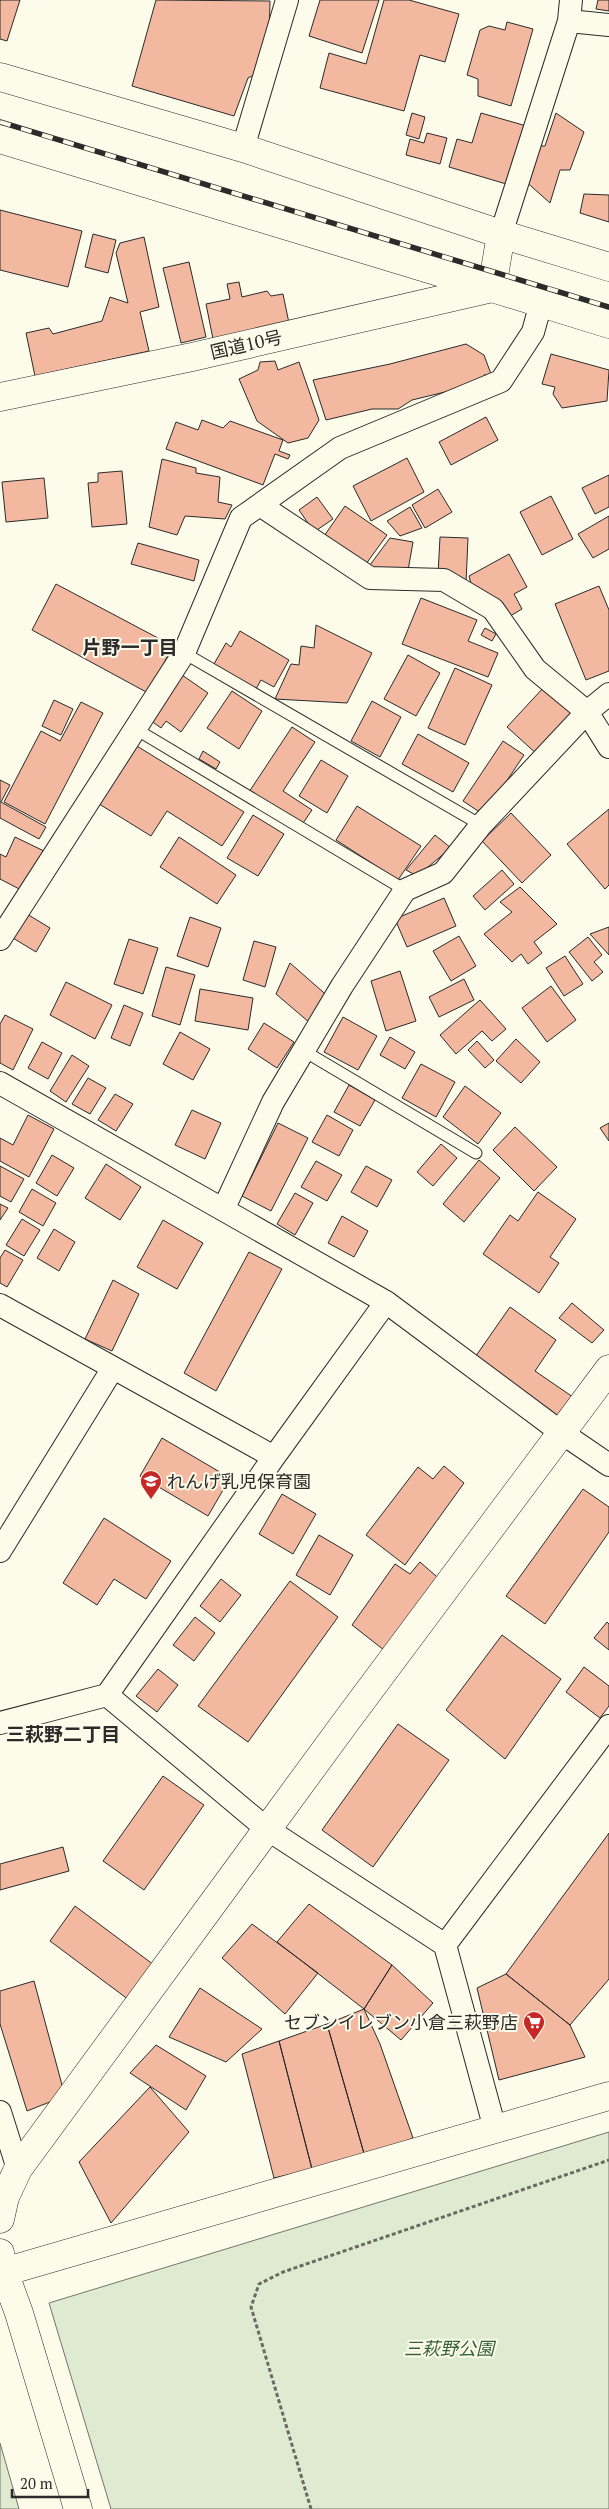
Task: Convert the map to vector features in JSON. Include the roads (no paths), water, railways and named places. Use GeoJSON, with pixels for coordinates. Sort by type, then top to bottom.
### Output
{"type":"FeatureCollection","features":[{"type":"Feature","properties":{"kind":"main road"},"geometry":{"type":"LineString","coordinates":[[0,77],[243,148],[501,234],[609,267]]}},
{"type":"Feature","properties":{"kind":"main road"},"geometry":{"type":"LineString","coordinates":[[0,139],[492,288],[501,234]]}},
{"type":"Feature","properties":{"kind":"main road","name":"国道10号"},"geometry":{"type":"LineString","coordinates":[[0,397],[192,357],[492,288],[609,324]]}},
{"type":"Feature","properties":{"kind":"main road"},"geometry":{"type":"LineString","coordinates":[[0,2219],[6,2197],[18,2169],[267,1829],[609,1370]]}},
{"type":"Feature","properties":{"kind":"main road"},"geometry":{"type":"LineString","coordinates":[[78,2509],[19,2312],[1,2266],[609,2096]]}},
{"type":"Feature","properties":{"kind":"street"},"geometry":{"type":"LineString","coordinates":[[243,148],[287,0]]}},
{"type":"Feature","properties":{"kind":"street"},"geometry":{"type":"LineString","coordinates":[[501,234],[570,10],[609,25]]}},
{"type":"Feature","properties":{"kind":"street"},"geometry":{"type":"LineString","coordinates":[[0,939],[184,653],[241,518],[340,448],[501,381],[533,332],[541,303]]}},
{"type":"Feature","properties":{"kind":"street"},"geometry":{"type":"LineString","coordinates":[[260,505],[370,578],[444,580],[492,609],[535,668],[587,712],[609,747]]}},
{"type":"Feature","properties":{"kind":"street"},"geometry":{"type":"LineString","coordinates":[[224,1208],[273,1102],[404,890],[443,873],[481,825],[587,712],[609,694]]}},
{"type":"Feature","properties":{"kind":"street"},"geometry":{"type":"LineString","coordinates":[[0,1082],[386,1302],[562,1433],[609,1465]]}},
{"type":"Feature","properties":{"kind":"street"},"geometry":{"type":"LineString","coordinates":[[0,1723],[107,1695],[274,1457],[386,1302]]}},
{"type":"Feature","properties":{"kind":"street"},"geometry":{"type":"LineString","coordinates":[[0,1305],[274,1457]]}},
{"type":"Feature","properties":{"kind":"street"},"geometry":{"type":"LineString","coordinates":[[0,1551],[113,1368]]}},
{"type":"Feature","properties":{"kind":"street"},"geometry":{"type":"LineString","coordinates":[[107,1695],[267,1829],[445,1945],[494,2129]]}},
{"type":"Feature","properties":{"kind":"street"},"geometry":{"type":"LineString","coordinates":[[445,1945],[609,1727]]}},
{"type":"Feature","properties":{"kind":"street"},"geometry":{"type":"LineString","coordinates":[[0,2112],[18,2169]]}},
{"type":"Feature","properties":{"kind":"lane"},"geometry":{"type":"LineString","coordinates":[[184,653],[481,825]]}},
{"type":"Feature","properties":{"kind":"lane"},"geometry":{"type":"LineString","coordinates":[[134,728],[404,890]]}},
{"type":"Feature","properties":{"kind":"lane"},"geometry":{"type":"LineString","coordinates":[[304,1051],[476,1153]]}},
{"type":"Feature","properties":{"kind":"railway"},"geometry":{"type":"LineString","coordinates":[[0,122],[609,307]]}},
{"type":"Feature","properties":{"kind":"place","name":"れんげ乳児保育園"},"geometry":{"type":"Point","coordinates":[151,1500]}},
{"type":"Feature","properties":{"kind":"place","name":"セブンイレブン小倉三萩野店"},"geometry":{"type":"Point","coordinates":[534,2041]}},
{"type":"Feature","properties":{"kind":"district","name":"片野一丁目"},"geometry":{"type":"Point","coordinates":[130,646]}},
{"type":"Feature","properties":{"kind":"district","name":"三萩野二丁目"},"geometry":{"type":"Point","coordinates":[63,1733]}},
{"type":"Feature","properties":{"kind":"park label","name":"三萩野公園"},"geometry":{"type":"Point","coordinates":[449,2348]}}]}
